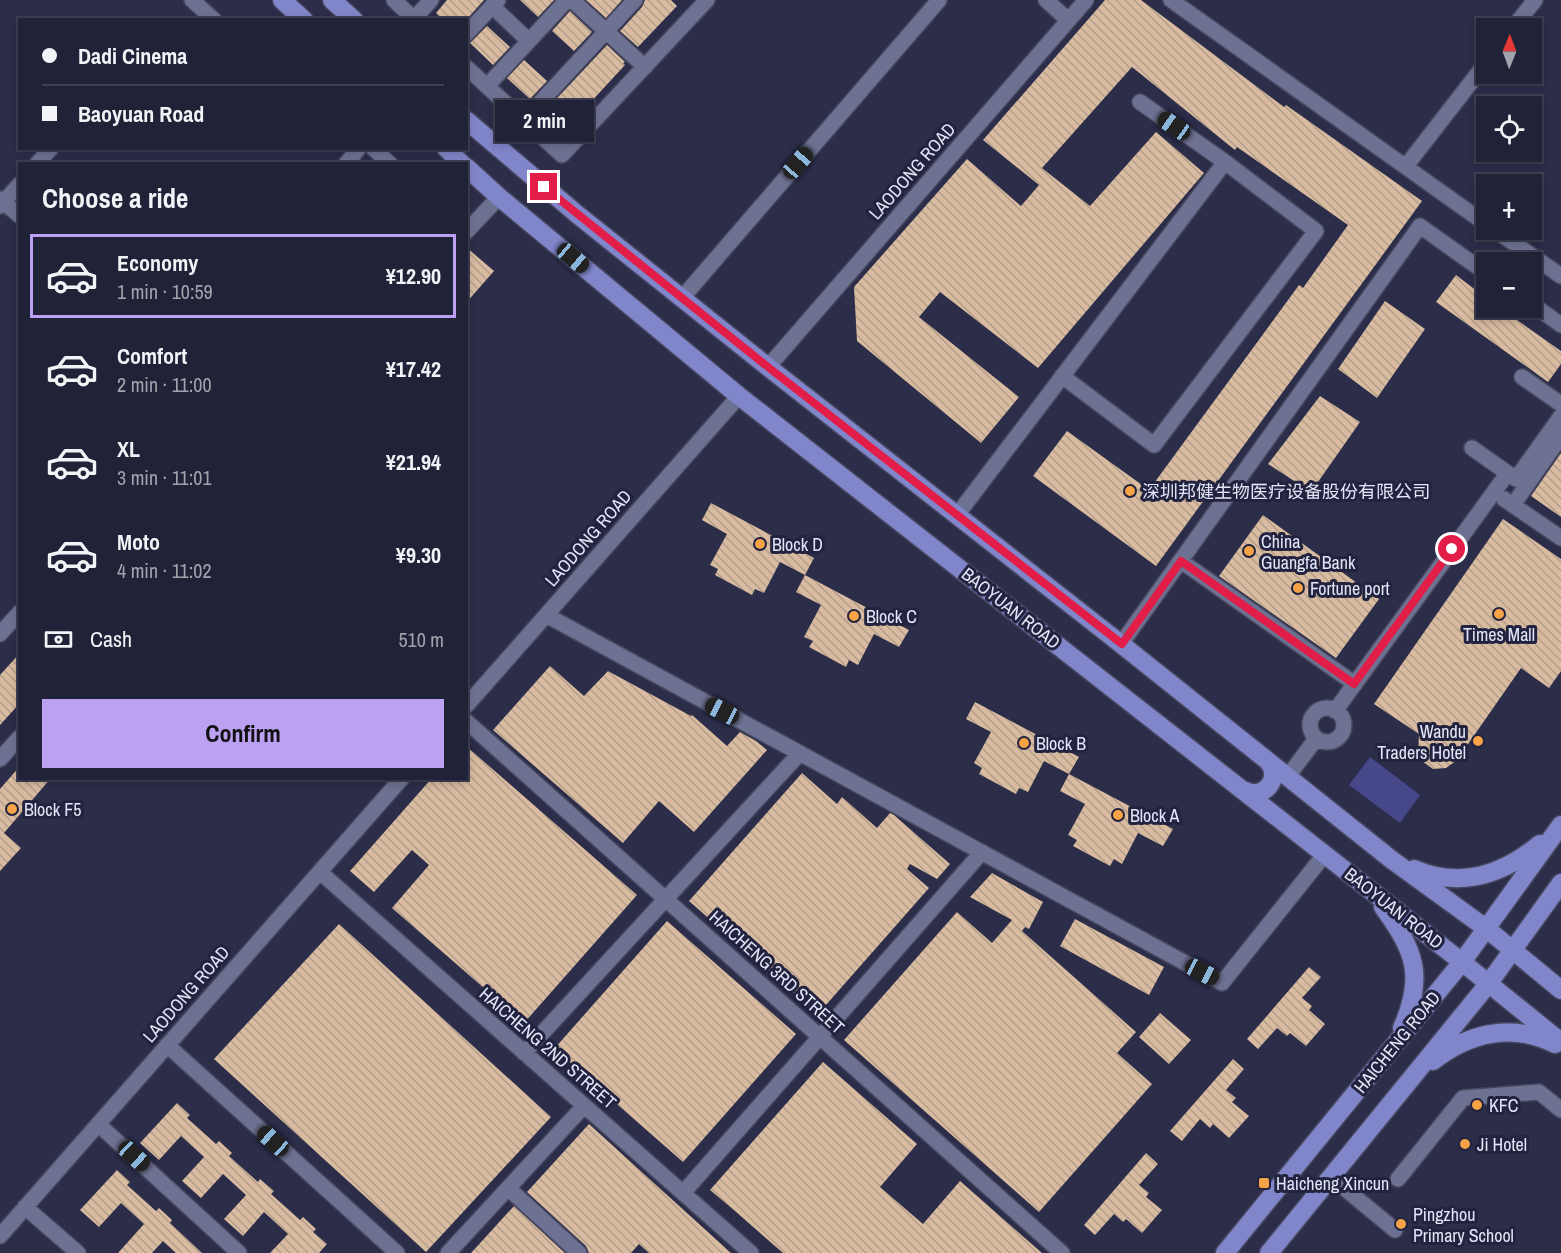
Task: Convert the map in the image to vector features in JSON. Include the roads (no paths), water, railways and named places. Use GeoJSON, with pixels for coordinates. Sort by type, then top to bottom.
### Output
{"type":"FeatureCollection","features":[{"type":"Feature","properties":{"kind":"main road"},"geometry":{"type":"LineString","coordinates":[[282,0],[302,18]]}},
{"type":"Feature","properties":{"kind":"main road"},"geometry":{"type":"LineString","coordinates":[[332,0],[352,18]]}},
{"type":"Feature","properties":{"kind":"main road","name":"BAOYUAN ROAD"},"geometry":{"type":"LineString","coordinates":[[468,122],[501,152],[768,367],[1122,644],[1392,860],[1487,929],[1561,990]]}},
{"type":"Feature","properties":{"kind":"main road"},"geometry":{"type":"LineString","coordinates":[[448,150],[460,162]]}},
{"type":"Feature","properties":{"kind":"main road","name":"BAOYUAN ROAD"},"geometry":{"type":"LineString","coordinates":[[468,169],[739,396],[1489,982],[1561,1042]]}},
{"type":"Feature","properties":{"kind":"main road"},"geometry":{"type":"LineString","coordinates":[[1243,790],[1255,794],[1267,789],[1274,778],[1274,771],[1268,760]]}},
{"type":"Feature","properties":{"kind":"main road"},"geometry":{"type":"LineString","coordinates":[[1392,860],[1426,874],[1452,879],[1474,878],[1511,864],[1528,854],[1560,827]]}},
{"type":"Feature","properties":{"kind":"main road","name":"HAICHENG ROAD"},"geometry":{"type":"LineString","coordinates":[[1226,1253],[1462,962],[1560,827]]}},
{"type":"Feature","properties":{"kind":"main road","name":"HAICHENG ROAD"},"geometry":{"type":"LineString","coordinates":[[1269,1253],[1514,951],[1561,883]]}},
{"type":"Feature","properties":{"kind":"main road"},"geometry":{"type":"LineString","coordinates":[[1370,889],[1398,927],[1415,966],[1415,986],[1410,1008],[1403,1027],[1388,1053]]}},
{"type":"Feature","properties":{"kind":"main road"},"geometry":{"type":"LineString","coordinates":[[1411,1079],[1446,1051],[1484,1034],[1503,1031],[1522,1032],[1543,1038],[1561,1047]]}},
{"type":"Feature","properties":{"kind":"street"},"geometry":{"type":"LineString","coordinates":[[192,0],[212,18]]}},
{"type":"Feature","properties":{"kind":"street"},"geometry":{"type":"LineString","coordinates":[[394,0],[413,18]]}},
{"type":"Feature","properties":{"kind":"street"},"geometry":{"type":"LineString","coordinates":[[415,18],[431,0]]}},
{"type":"Feature","properties":{"kind":"street"},"geometry":{"type":"LineString","coordinates":[[487,86],[567,0]]}},
{"type":"Feature","properties":{"kind":"street"},"geometry":{"type":"LineString","coordinates":[[572,0],[645,67]]}},
{"type":"Feature","properties":{"kind":"street"},"geometry":{"type":"LineString","coordinates":[[524,120],[635,0]]}},
{"type":"Feature","properties":{"kind":"street"},"geometry":{"type":"LineString","coordinates":[[468,69],[562,155],[707,0]]}},
{"type":"Feature","properties":{"kind":"street"},"geometry":{"type":"LineString","coordinates":[[682,298],[939,0]]}},
{"type":"Feature","properties":{"kind":"street"},"geometry":{"type":"LineString","coordinates":[[1046,0],[1068,20]]}},
{"type":"Feature","properties":{"kind":"street","name":"LAODONG ROAD"},"geometry":{"type":"LineString","coordinates":[[768,367],[1086,0]]}},
{"type":"Feature","properties":{"kind":"street"},"geometry":{"type":"LineString","coordinates":[[1172,0],[1476,217]]}},
{"type":"Feature","properties":{"kind":"street"},"geometry":{"type":"LineString","coordinates":[[1521,18],[1535,0]]}},
{"type":"Feature","properties":{"kind":"street"},"geometry":{"type":"LineString","coordinates":[[468,32],[495,3],[529,41]]}},
{"type":"Feature","properties":{"kind":"street"},"geometry":{"type":"LineString","coordinates":[[1406,166],[1476,76]]}},
{"type":"Feature","properties":{"kind":"street"},"geometry":{"type":"LineString","coordinates":[[1062,376],[1154,445],[1316,231],[1225,162],[1140,102]]}},
{"type":"Feature","properties":{"kind":"street"},"geometry":{"type":"LineString","coordinates":[[39,162],[49,150]]}},
{"type":"Feature","properties":{"kind":"street"},"geometry":{"type":"LineString","coordinates":[[348,162],[357,150]]}},
{"type":"Feature","properties":{"kind":"street"},"geometry":{"type":"LineString","coordinates":[[376,150],[388,162]]}},
{"type":"Feature","properties":{"kind":"street"},"geometry":{"type":"LineString","coordinates":[[957,515],[1225,162]]}},
{"type":"Feature","properties":{"kind":"street"},"geometry":{"type":"LineString","coordinates":[[18,186],[1,202],[18,215]]}},
{"type":"Feature","properties":{"kind":"street"},"geometry":{"type":"LineString","coordinates":[[468,230],[500,197]]}},
{"type":"Feature","properties":{"kind":"street"},"geometry":{"type":"LineString","coordinates":[[1122,644],[1420,226],[1476,266]]}},
{"type":"Feature","properties":{"kind":"street"},"geometry":{"type":"LineString","coordinates":[[1509,240],[1561,276]]}},
{"type":"Feature","properties":{"kind":"street"},"geometry":{"type":"LineString","coordinates":[[1542,311],[1561,325]]}},
{"type":"Feature","properties":{"kind":"street"},"geometry":{"type":"LineString","coordinates":[[1522,377],[1561,404]]}},
{"type":"Feature","properties":{"kind":"street","name":"LAODONG ROAD"},"geometry":{"type":"LineString","coordinates":[[468,703],[739,396]]}},
{"type":"Feature","properties":{"kind":"street"},"geometry":{"type":"LineString","coordinates":[[1472,448],[1516,479],[1561,416]]}},
{"type":"Feature","properties":{"kind":"street"},"geometry":{"type":"LineString","coordinates":[[1513,505],[1561,436]]}},
{"type":"Feature","properties":{"kind":"street"},"geometry":{"type":"LineString","coordinates":[[1335,711],[1507,474]]}},
{"type":"Feature","properties":{"kind":"street"},"geometry":{"type":"LineString","coordinates":[[1494,492],[1561,538]]}},
{"type":"Feature","properties":{"kind":"street"},"geometry":{"type":"LineString","coordinates":[[1181,561],[1354,684]]}},
{"type":"Feature","properties":{"kind":"street"},"geometry":{"type":"LineString","coordinates":[[0,634],[18,614]]}},
{"type":"Feature","properties":{"kind":"street"},"geometry":{"type":"LineString","coordinates":[[546,615],[1222,983],[1325,854]]}},
{"type":"Feature","properties":{"kind":"street"},"geometry":{"type":"LineString","coordinates":[[1325,709],[1335,711],[1342,719],[1341,735],[1327,743],[1316,739],[1310,726],[1312,716],[1325,709]]}},
{"type":"Feature","properties":{"kind":"street","name":"HAICHENG 3RD STREET"},"geometry":{"type":"LineString","coordinates":[[468,723],[1062,1253]]}},
{"type":"Feature","properties":{"kind":"street"},"geometry":{"type":"LineString","coordinates":[[0,759],[18,739]]}},
{"type":"Feature","properties":{"kind":"street"},"geometry":{"type":"LineString","coordinates":[[1288,776],[1316,739]]}},
{"type":"Feature","properties":{"kind":"street"},"geometry":{"type":"LineString","coordinates":[[524,1053],[800,753]]}},
{"type":"Feature","properties":{"kind":"street","name":"LAODONG ROAD"},"geometry":{"type":"LineString","coordinates":[[0,1236],[400,780]]}},
{"type":"Feature","properties":{"kind":"street"},"geometry":{"type":"LineString","coordinates":[[683,1193],[982,852]]}},
{"type":"Feature","properties":{"kind":"street","name":"HAICHENG 2ND STREET"},"geometry":{"type":"LineString","coordinates":[[320,872],[751,1253]]}},
{"type":"Feature","properties":{"kind":"street"},"geometry":{"type":"LineString","coordinates":[[168,1045],[397,1253]]}},
{"type":"Feature","properties":{"kind":"street"},"geometry":{"type":"LineString","coordinates":[[1398,1179],[1463,1098],[1539,1092],[1561,1110]]}},
{"type":"Feature","properties":{"kind":"street"},"geometry":{"type":"LineString","coordinates":[[448,1253],[584,1106]]}},
{"type":"Feature","properties":{"kind":"street"},"geometry":{"type":"LineString","coordinates":[[98,1124],[239,1253]]}},
{"type":"Feature","properties":{"kind":"street"},"geometry":{"type":"LineString","coordinates":[[1331,1177],[1395,1230]]}},
{"type":"Feature","properties":{"kind":"street"},"geometry":{"type":"LineString","coordinates":[[508,1188],[579,1253]]}},
{"type":"Feature","properties":{"kind":"street"},"geometry":{"type":"LineString","coordinates":[[26,1207],[78,1253]]}},
{"type":"Feature","properties":{"kind":"place","name":"深圳邦健生物医疗设备股份有限公司"},"geometry":{"type":"Point","coordinates":[1130,491]}},
{"type":"Feature","properties":{"kind":"place","name":"Block D"},"geometry":{"type":"Point","coordinates":[760,544]}},
{"type":"Feature","properties":{"kind":"place","name":"China Guangfa Bank"},"geometry":{"type":"Point","coordinates":[1249,551]}},
{"type":"Feature","properties":{"kind":"place","name":"Fortune port"},"geometry":{"type":"Point","coordinates":[1298,588]}},
{"type":"Feature","properties":{"kind":"place","name":"Times Mall"},"geometry":{"type":"Point","coordinates":[1499,614]}},
{"type":"Feature","properties":{"kind":"place","name":"Block C"},"geometry":{"type":"Point","coordinates":[854,616]}},
{"type":"Feature","properties":{"kind":"place","name":"Wandu Traders Hotel"},"geometry":{"type":"Point","coordinates":[1478,741]}},
{"type":"Feature","properties":{"kind":"place","name":"Block B"},"geometry":{"type":"Point","coordinates":[1024,743]}},
{"type":"Feature","properties":{"kind":"place","name":"Block F5"},"geometry":{"type":"Point","coordinates":[12,809]}},
{"type":"Feature","properties":{"kind":"place","name":"Block A"},"geometry":{"type":"Point","coordinates":[1118,815]}},
{"type":"Feature","properties":{"kind":"place","name":"KFC"},"geometry":{"type":"Point","coordinates":[1477,1105]}},
{"type":"Feature","properties":{"kind":"place","name":"Ji Hotel"},"geometry":{"type":"Point","coordinates":[1465,1144]}},
{"type":"Feature","properties":{"kind":"place","name":"Haicheng Xincun"},"geometry":{"type":"Point","coordinates":[1264,1183]}},
{"type":"Feature","properties":{"kind":"place","name":"Pingzhou Primary School"},"geometry":{"type":"Point","coordinates":[1401,1224]}}]}
